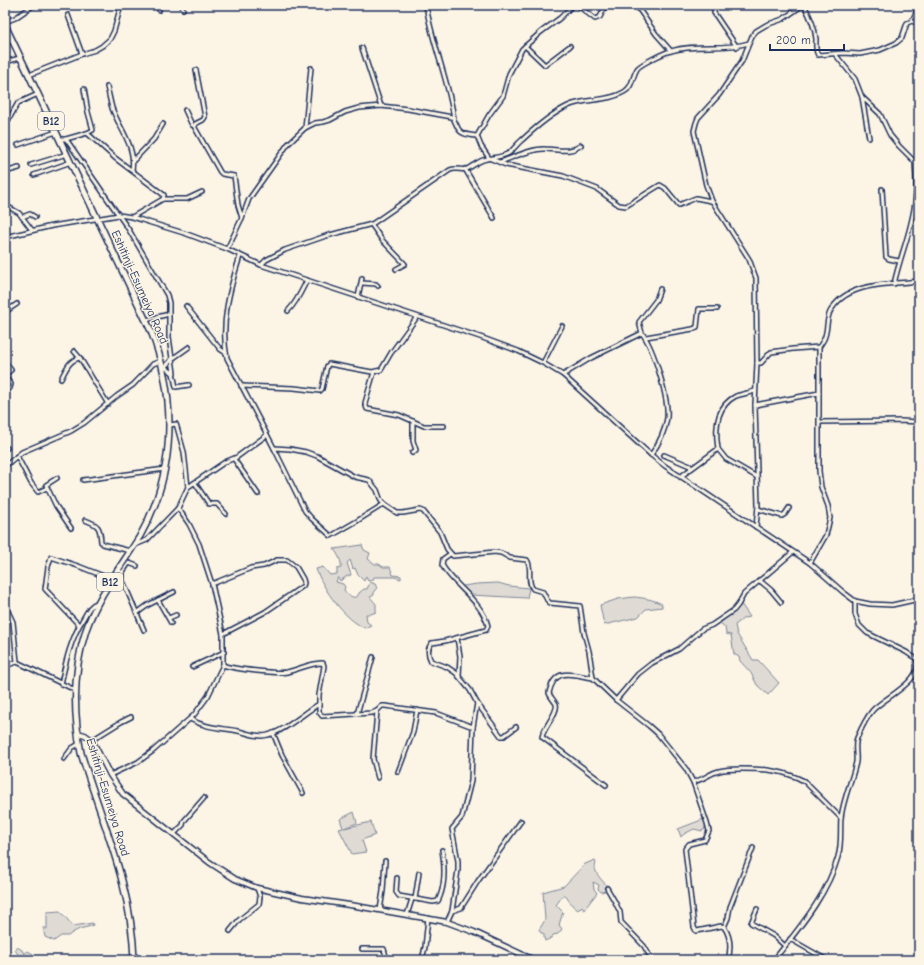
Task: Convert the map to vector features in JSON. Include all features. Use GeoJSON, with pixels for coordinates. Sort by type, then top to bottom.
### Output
{"type":"FeatureCollection","features":[{"type":"Feature","properties":{"kind":"highway","name":"B12"},"geometry":{"type":"LineString","coordinates":[[5,25],[97,217]]}},
{"type":"Feature","properties":{"kind":"highway","name":"Eshitinji-Esumeiya Road"},"geometry":{"type":"LineString","coordinates":[[97,217],[156,343],[168,397],[170,424],[170,436],[165,469],[154,506],[148,521],[97,604],[86,629],[81,648],[75,690],[79,744],[86,770],[122,876],[130,916],[134,960]]}},
{"type":"Feature","properties":{"kind":"street"},"geometry":{"type":"LineString","coordinates":[[5,22],[15,18],[34,5]]}},
{"type":"Feature","properties":{"kind":"street"},"geometry":{"type":"LineString","coordinates":[[29,75],[95,50],[110,38],[114,31],[121,5]]}},
{"type":"Feature","properties":{"kind":"street"},"geometry":{"type":"LineString","coordinates":[[158,5],[159,10]]}},
{"type":"Feature","properties":{"kind":"street"},"geometry":{"type":"LineString","coordinates":[[181,5],[183,9]]}},
{"type":"Feature","properties":{"kind":"street"},"geometry":{"type":"LineString","coordinates":[[426,5],[453,109],[454,120],[459,131],[477,136]]}},
{"type":"Feature","properties":{"kind":"street"},"geometry":{"type":"LineString","coordinates":[[477,136],[503,96],[514,63],[525,46],[560,18],[573,5]]}},
{"type":"Feature","properties":{"kind":"street"},"geometry":{"type":"LineString","coordinates":[[577,5],[595,19],[600,17],[606,5]]}},
{"type":"Feature","properties":{"kind":"street"},"geometry":{"type":"LineString","coordinates":[[636,5],[656,34],[671,51]]}},
{"type":"Feature","properties":{"kind":"street"},"geometry":{"type":"LineString","coordinates":[[714,5],[714,13],[737,46]]}},
{"type":"Feature","properties":{"kind":"street"},"geometry":{"type":"LineString","coordinates":[[756,527],[758,509],[755,391],[758,363],[756,278],[750,259],[712,201],[706,185],[694,131],[696,124],[698,118],[719,95],[736,71],[742,61],[752,36],[761,27],[783,18],[803,5],[811,18],[815,34],[817,54],[860,54],[880,50],[896,43],[904,35],[907,23],[912,21],[919,6]]}},
{"type":"Feature","properties":{"kind":"street"},"geometry":{"type":"LineString","coordinates":[[68,15],[82,54]]}},
{"type":"Feature","properties":{"kind":"street"},"geometry":{"type":"LineString","coordinates":[[912,21],[919,24]]}},
{"type":"Feature","properties":{"kind":"street"},"geometry":{"type":"LineString","coordinates":[[260,265],[266,260],[285,250],[378,221],[450,170],[454,168],[465,169],[489,158],[496,158],[510,152],[521,140],[542,123],[570,106],[585,100],[616,96],[625,92],[630,88],[637,68],[642,64],[671,51],[696,47],[737,46],[749,43]]}},
{"type":"Feature","properties":{"kind":"street"},"geometry":{"type":"LineString","coordinates":[[525,46],[545,65],[570,46]]}},
{"type":"Feature","properties":{"kind":"street"},"geometry":{"type":"LineString","coordinates":[[362,48],[381,106]]}},
{"type":"Feature","properties":{"kind":"street"},"geometry":{"type":"LineString","coordinates":[[835,54],[855,79],[862,97],[869,138]]}},
{"type":"Feature","properties":{"kind":"street"},"geometry":{"type":"LineString","coordinates":[[5,62],[20,58]]}},
{"type":"Feature","properties":{"kind":"street"},"geometry":{"type":"LineString","coordinates":[[305,128],[311,68]]}},
{"type":"Feature","properties":{"kind":"street"},"geometry":{"type":"LineString","coordinates":[[194,126],[205,117],[196,70]]}},
{"type":"Feature","properties":{"kind":"street"},"geometry":{"type":"LineString","coordinates":[[107,87],[112,108],[128,141],[134,160],[132,170]]}},
{"type":"Feature","properties":{"kind":"street"},"geometry":{"type":"LineString","coordinates":[[59,139],[66,139],[93,130],[84,89]]}},
{"type":"Feature","properties":{"kind":"street"},"geometry":{"type":"LineString","coordinates":[[5,126],[18,103],[38,94]]}},
{"type":"Feature","properties":{"kind":"street"},"geometry":{"type":"LineString","coordinates":[[862,97],[876,109],[890,135],[916,162],[915,202],[911,225],[894,284]]}},
{"type":"Feature","properties":{"kind":"street"},"geometry":{"type":"LineString","coordinates":[[227,249],[242,218],[249,199],[288,144],[305,128],[315,123],[330,120],[345,112],[359,108],[381,106],[416,110],[452,117],[454,120]]}},
{"type":"Feature","properties":{"kind":"street"},"geometry":{"type":"LineString","coordinates":[[185,110],[218,170],[222,174],[234,176],[238,205],[242,218]]}},
{"type":"Feature","properties":{"kind":"street"},"geometry":{"type":"LineString","coordinates":[[134,160],[154,139],[163,124]]}},
{"type":"Feature","properties":{"kind":"street"},"geometry":{"type":"LineString","coordinates":[[18,145],[56,132]]}},
{"type":"Feature","properties":{"kind":"street"},"geometry":{"type":"LineString","coordinates":[[87,133],[115,158],[163,194],[163,199]]}},
{"type":"Feature","properties":{"kind":"street"},"geometry":{"type":"LineString","coordinates":[[477,136],[481,146],[489,158],[506,165],[563,176],[597,189],[619,205],[626,206],[660,185],[665,188],[679,205],[696,198],[712,201]]}},
{"type":"Feature","properties":{"kind":"street"},"geometry":{"type":"LineString","coordinates":[[66,139],[119,215],[163,286],[169,303],[169,337],[176,387],[189,385]]}},
{"type":"Feature","properties":{"kind":"street"},"geometry":{"type":"LineString","coordinates":[[500,162],[543,148],[566,151],[581,145]]}},
{"type":"Feature","properties":{"kind":"street"},"geometry":{"type":"LineString","coordinates":[[31,165],[67,154]]}},
{"type":"Feature","properties":{"kind":"street"},"geometry":{"type":"LineString","coordinates":[[34,175],[71,162]]}},
{"type":"Feature","properties":{"kind":"street"},"geometry":{"type":"LineString","coordinates":[[5,172],[19,168]]}},
{"type":"Feature","properties":{"kind":"street"},"geometry":{"type":"LineString","coordinates":[[465,169],[494,218]]}},
{"type":"Feature","properties":{"kind":"street"},"geometry":{"type":"LineString","coordinates":[[882,188],[886,257],[900,261]]}},
{"type":"Feature","properties":{"kind":"street"},"geometry":{"type":"LineString","coordinates":[[132,217],[163,199],[186,199],[202,192]]}},
{"type":"Feature","properties":{"kind":"street"},"geometry":{"type":"LineString","coordinates":[[5,205],[15,210],[32,230]]}},
{"type":"Feature","properties":{"kind":"street"},"geometry":{"type":"LineString","coordinates":[[22,217],[30,214],[35,217]]}},
{"type":"Feature","properties":{"kind":"street"},"geometry":{"type":"LineString","coordinates":[[5,237],[97,217],[119,215],[132,217],[187,234],[227,249],[260,265],[518,350],[563,375],[651,455],[680,477],[810,563],[855,601],[870,604],[892,605],[919,600]]}},
{"type":"Feature","properties":{"kind":"street"},"geometry":{"type":"LineString","coordinates":[[371,224],[382,240],[405,264],[396,269]]}},
{"type":"Feature","properties":{"kind":"street"},"geometry":{"type":"LineString","coordinates":[[240,256],[229,295],[225,333],[227,358],[305,511],[312,520],[331,536],[384,504]]}},
{"type":"Feature","properties":{"kind":"street"},"geometry":{"type":"LineString","coordinates":[[358,297],[362,278]]}},
{"type":"Feature","properties":{"kind":"street"},"geometry":{"type":"LineString","coordinates":[[288,311],[293,306],[307,280]]}},
{"type":"Feature","properties":{"kind":"street"},"geometry":{"type":"LineString","coordinates":[[810,563],[826,535],[830,518],[828,506],[821,487],[819,471],[819,347],[824,339],[827,318],[840,299],[853,291],[864,287],[919,281]]}},
{"type":"Feature","properties":{"kind":"street"},"geometry":{"type":"LineString","coordinates":[[362,283],[376,284],[378,286]]}},
{"type":"Feature","properties":{"kind":"street"},"geometry":{"type":"LineString","coordinates":[[651,455],[660,439],[667,418],[662,381],[646,337],[642,333],[639,322],[653,305],[660,289]]}},
{"type":"Feature","properties":{"kind":"street"},"geometry":{"type":"LineString","coordinates":[[5,312],[17,304]]}},
{"type":"Feature","properties":{"kind":"street"},"geometry":{"type":"LineString","coordinates":[[186,306],[217,346],[226,353]]}},
{"type":"Feature","properties":{"kind":"street"},"geometry":{"type":"LineString","coordinates":[[646,337],[692,329],[697,327],[699,309],[717,309]]}},
{"type":"Feature","properties":{"kind":"street"},"geometry":{"type":"LineString","coordinates":[[146,320],[169,314]]}},
{"type":"Feature","properties":{"kind":"street"},"geometry":{"type":"LineString","coordinates":[[241,386],[294,388],[320,391],[322,389],[326,366],[329,364],[374,372],[381,370],[391,353],[417,317]]}},
{"type":"Feature","properties":{"kind":"street"},"geometry":{"type":"LineString","coordinates":[[543,363],[562,326]]}},
{"type":"Feature","properties":{"kind":"street"},"geometry":{"type":"LineString","coordinates":[[563,375],[591,358],[642,333]]}},
{"type":"Feature","properties":{"kind":"street"},"geometry":{"type":"LineString","coordinates":[[163,369],[172,359],[189,347]]}},
{"type":"Feature","properties":{"kind":"street"},"geometry":{"type":"LineString","coordinates":[[758,363],[761,363],[771,352],[819,347]]}},
{"type":"Feature","properties":{"kind":"street"},"geometry":{"type":"LineString","coordinates":[[74,351],[80,358],[108,404]]}},
{"type":"Feature","properties":{"kind":"street"},"geometry":{"type":"LineString","coordinates":[[61,379],[66,367],[71,362],[80,358]]}},
{"type":"Feature","properties":{"kind":"street"},"geometry":{"type":"LineString","coordinates":[[5,466],[16,456],[29,448],[71,431],[84,423],[133,385],[153,364],[161,360]]}},
{"type":"Feature","properties":{"kind":"street"},"geometry":{"type":"LineString","coordinates":[[5,362],[11,370],[6,374],[6,377],[11,384],[10,388],[5,390]]}},
{"type":"Feature","properties":{"kind":"street"},"geometry":{"type":"LineString","coordinates":[[163,369],[166,368],[173,373]]}},
{"type":"Feature","properties":{"kind":"street"},"geometry":{"type":"LineString","coordinates":[[374,372],[365,403],[365,406],[370,410],[399,415],[424,426],[444,426]]}},
{"type":"Feature","properties":{"kind":"street"},"geometry":{"type":"LineString","coordinates":[[755,391],[738,395],[728,402],[720,413],[716,426],[718,449],[726,459],[757,477]]}},
{"type":"Feature","properties":{"kind":"street"},"geometry":{"type":"LineString","coordinates":[[755,405],[819,393]]}},
{"type":"Feature","properties":{"kind":"street"},"geometry":{"type":"LineString","coordinates":[[412,453],[416,450],[413,441],[413,421]]}},
{"type":"Feature","properties":{"kind":"street"},"geometry":{"type":"LineString","coordinates":[[820,422],[919,422]]}},
{"type":"Feature","properties":{"kind":"street"},"geometry":{"type":"LineString","coordinates":[[85,520],[95,524],[100,529],[101,542],[103,544],[131,548],[146,540],[178,508],[188,487],[184,452],[178,428],[176,424],[170,424]]}},
{"type":"Feature","properties":{"kind":"street"},"geometry":{"type":"LineString","coordinates":[[188,487],[226,462],[234,459],[267,435]]}},
{"type":"Feature","properties":{"kind":"street"},"geometry":{"type":"LineString","coordinates":[[274,448],[306,452],[355,478],[369,480],[377,490],[381,501],[397,513],[403,514],[420,510],[423,511],[440,532],[450,554],[458,556],[494,552],[510,558],[527,560],[529,564],[530,584],[533,589],[543,592],[550,603],[579,606],[581,608],[584,633],[589,651],[593,678]]}},
{"type":"Feature","properties":{"kind":"street"},"geometry":{"type":"LineString","coordinates":[[680,477],[718,449]]}},
{"type":"Feature","properties":{"kind":"street"},"geometry":{"type":"LineString","coordinates":[[664,455],[690,466],[691,468]]}},
{"type":"Feature","properties":{"kind":"street"},"geometry":{"type":"LineString","coordinates":[[16,456],[31,483],[38,492],[48,488]]}},
{"type":"Feature","properties":{"kind":"street"},"geometry":{"type":"LineString","coordinates":[[234,459],[258,494]]}},
{"type":"Feature","properties":{"kind":"street"},"geometry":{"type":"LineString","coordinates":[[83,480],[165,469]]}},
{"type":"Feature","properties":{"kind":"street"},"geometry":{"type":"LineString","coordinates":[[57,478],[46,484],[56,506],[71,528]]}},
{"type":"Feature","properties":{"kind":"street"},"geometry":{"type":"LineString","coordinates":[[195,483],[209,504],[217,504],[226,514]]}},
{"type":"Feature","properties":{"kind":"street"},"geometry":{"type":"LineString","coordinates":[[110,775],[138,762],[190,719],[208,696],[223,665],[223,634],[212,584],[199,544],[190,524],[178,508]]}},
{"type":"Feature","properties":{"kind":"street"},"geometry":{"type":"LineString","coordinates":[[758,509],[782,516],[789,508]]}},
{"type":"Feature","properties":{"kind":"street"},"geometry":{"type":"LineString","coordinates":[[616,700],[638,674],[652,663],[679,649],[702,629],[712,625],[734,610],[738,606],[744,594],[793,552]]}},
{"type":"Feature","properties":{"kind":"street"},"geometry":{"type":"LineString","coordinates":[[450,554],[443,559],[442,565],[474,601],[488,626],[486,630],[432,643],[429,646],[429,656],[431,661],[447,667],[459,676],[500,736],[504,736],[516,727]]}},
{"type":"Feature","properties":{"kind":"street"},"geometry":{"type":"LineString","coordinates":[[79,625],[46,591],[45,586],[51,557],[111,579]]}},
{"type":"Feature","properties":{"kind":"street"},"geometry":{"type":"LineString","coordinates":[[212,584],[251,568],[264,566],[277,560],[287,560],[296,567],[303,578],[303,586],[265,612],[223,634]]}},
{"type":"Feature","properties":{"kind":"street"},"geometry":{"type":"LineString","coordinates":[[122,573],[129,563],[137,566]]}},
{"type":"Feature","properties":{"kind":"street"},"geometry":{"type":"LineString","coordinates":[[118,569],[122,573],[123,581],[144,630]]}},
{"type":"Feature","properties":{"kind":"street"},"geometry":{"type":"LineString","coordinates":[[759,580],[771,590],[781,602]]}},
{"type":"Feature","properties":{"kind":"street"},"geometry":{"type":"LineString","coordinates":[[137,613],[174,592]]}},
{"type":"Feature","properties":{"kind":"street"},"geometry":{"type":"LineString","coordinates":[[158,600],[171,623]]}},
{"type":"Feature","properties":{"kind":"street"},"geometry":{"type":"LineString","coordinates":[[774,960],[817,902],[834,870],[839,856],[841,842],[841,818],[855,765],[857,754],[856,742],[858,736],[872,710],[891,698],[907,685],[915,676],[918,668],[918,660],[906,652],[867,633],[859,625],[855,614],[855,601]]}},
{"type":"Feature","properties":{"kind":"street"},"geometry":{"type":"LineString","coordinates":[[61,684],[68,652],[79,625],[92,606],[97,604]]}},
{"type":"Feature","properties":{"kind":"street"},"geometry":{"type":"LineString","coordinates":[[5,605],[13,622],[17,662]]}},
{"type":"Feature","properties":{"kind":"street"},"geometry":{"type":"LineString","coordinates":[[169,618],[176,615]]}},
{"type":"Feature","properties":{"kind":"street"},"geometry":{"type":"LineString","coordinates":[[457,638],[460,656],[459,676]]}},
{"type":"Feature","properties":{"kind":"street"},"geometry":{"type":"LineString","coordinates":[[192,667],[224,652]]}},
{"type":"Feature","properties":{"kind":"street"},"geometry":{"type":"LineString","coordinates":[[357,714],[373,657]]}},
{"type":"Feature","properties":{"kind":"street"},"geometry":{"type":"LineString","coordinates":[[5,666],[17,662],[75,690]]}},
{"type":"Feature","properties":{"kind":"street"},"geometry":{"type":"LineString","coordinates":[[223,665],[235,669],[276,673],[323,663],[324,666],[319,695],[318,712],[322,716],[372,713],[377,711],[382,706],[385,706],[436,713],[473,727]]}},
{"type":"Feature","properties":{"kind":"street"},"geometry":{"type":"LineString","coordinates":[[606,785],[542,737],[548,722],[556,711],[556,704],[549,693],[556,677],[562,674],[593,678],[616,700],[658,734],[686,769],[693,782],[708,822],[709,831],[708,837],[705,840],[689,844],[685,849],[695,929],[697,931],[721,926],[724,927]]}},
{"type":"Feature","properties":{"kind":"street"},"geometry":{"type":"LineString","coordinates":[[447,922],[452,911],[458,870],[458,861],[452,829],[462,817],[471,781],[473,727],[477,703]]}},
{"type":"Feature","properties":{"kind":"street"},"geometry":{"type":"LineString","coordinates":[[190,719],[198,723],[264,736],[286,726],[319,704]]}},
{"type":"Feature","properties":{"kind":"street"},"geometry":{"type":"LineString","coordinates":[[398,772],[413,732],[417,710]]}},
{"type":"Feature","properties":{"kind":"street"},"geometry":{"type":"LineString","coordinates":[[377,711],[373,760],[378,778]]}},
{"type":"Feature","properties":{"kind":"street"},"geometry":{"type":"LineString","coordinates":[[92,740],[130,717]]}},
{"type":"Feature","properties":{"kind":"street"},"geometry":{"type":"LineString","coordinates":[[78,733],[85,735],[92,740],[110,775],[123,794],[227,875],[257,888],[302,898],[447,922],[480,935],[534,960]]}},
{"type":"Feature","properties":{"kind":"street"},"geometry":{"type":"LineString","coordinates":[[273,733],[282,755],[303,793]]}},
{"type":"Feature","properties":{"kind":"street"},"geometry":{"type":"LineString","coordinates":[[64,759],[72,748],[79,744]]}},
{"type":"Feature","properties":{"kind":"street"},"geometry":{"type":"LineString","coordinates":[[693,782],[701,780],[716,771],[724,769],[766,769],[777,771],[797,777],[804,781],[841,818]]}},
{"type":"Feature","properties":{"kind":"street"},"geometry":{"type":"LineString","coordinates":[[174,834],[204,798]]}},
{"type":"Feature","properties":{"kind":"street"},"geometry":{"type":"LineString","coordinates":[[452,911],[461,908],[520,821]]}},
{"type":"Feature","properties":{"kind":"street"},"geometry":{"type":"LineString","coordinates":[[724,927],[728,918],[730,907],[753,848]]}},
{"type":"Feature","properties":{"kind":"street"},"geometry":{"type":"LineString","coordinates":[[397,878],[396,894],[399,896],[436,902],[438,901],[444,881],[445,868],[442,850]]}},
{"type":"Feature","properties":{"kind":"street"},"geometry":{"type":"LineString","coordinates":[[380,910],[384,886],[385,861]]}},
{"type":"Feature","properties":{"kind":"street"},"geometry":{"type":"LineString","coordinates":[[5,866],[7,868],[5,877]]}},
{"type":"Feature","properties":{"kind":"street"},"geometry":{"type":"LineString","coordinates":[[407,915],[413,899],[419,873]]}},
{"type":"Feature","properties":{"kind":"street"},"geometry":{"type":"LineString","coordinates":[[230,931],[239,920],[259,904],[260,897],[257,888]]}},
{"type":"Feature","properties":{"kind":"street"},"geometry":{"type":"LineString","coordinates":[[607,888],[620,912],[621,922],[644,946],[652,960]]}},
{"type":"Feature","properties":{"kind":"street"},"geometry":{"type":"LineString","coordinates":[[757,909],[751,923],[774,936],[785,946]]}},
{"type":"Feature","properties":{"kind":"street"},"geometry":{"type":"LineString","coordinates":[[422,960],[428,918]]}},
{"type":"Feature","properties":{"kind":"street"},"geometry":{"type":"LineString","coordinates":[[724,927],[728,933],[731,949],[728,960]]}},
{"type":"Feature","properties":{"kind":"street"},"geometry":{"type":"LineString","coordinates":[[790,939],[827,960]]}},
{"type":"Feature","properties":{"kind":"street"},"geometry":{"type":"LineString","coordinates":[[362,949],[384,949],[387,960]]}},
{"type":"Feature","properties":{"kind":"shaded area"},"geometry":{"type":"Polygon","coordinates":[[[362,545],[364,550],[370,553],[368,559],[383,567],[390,567],[393,575],[401,576],[401,579],[394,577],[374,577],[373,580],[368,581],[366,576],[364,581],[358,575],[355,568],[353,569],[350,560],[347,563],[351,575],[340,581],[338,577],[336,582],[343,584],[345,587],[344,590],[348,595],[351,597],[357,597],[364,589],[367,589],[370,582],[375,584],[377,588],[374,591],[374,595],[370,597],[376,604],[376,612],[366,614],[367,622],[371,625],[365,628],[350,618],[336,603],[324,586],[316,569],[323,567],[330,575],[337,574],[337,569],[341,568],[341,563],[334,549],[362,545]]]}},
{"type":"Feature","properties":{"kind":"shaded area"},"geometry":{"type":"Polygon","coordinates":[[[498,583],[509,586],[529,588],[527,598],[471,595],[463,586],[477,584],[498,583]]]}},
{"type":"Feature","properties":{"kind":"shaded area"},"geometry":{"type":"Polygon","coordinates":[[[634,597],[655,601],[662,604],[662,607],[646,609],[638,617],[604,625],[600,605],[618,599],[634,597]]]}},
{"type":"Feature","properties":{"kind":"shaded area"},"geometry":{"type":"Polygon","coordinates":[[[741,604],[750,617],[744,618],[735,625],[737,634],[753,660],[758,660],[779,683],[768,695],[757,685],[751,673],[740,661],[739,657],[734,654],[731,635],[726,634],[725,627],[720,623],[741,604]]]}},
{"type":"Feature","properties":{"kind":"shaded area"},"geometry":{"type":"Polygon","coordinates":[[[354,812],[357,823],[344,828],[371,822],[375,835],[362,840],[366,852],[352,854],[339,829],[343,828],[340,819],[354,812]]]}},
{"type":"Feature","properties":{"kind":"shaded area"},"geometry":{"type":"Polygon","coordinates":[[[704,819],[706,824],[704,830],[694,829],[681,837],[678,829],[704,819]]]}},
{"type":"Feature","properties":{"kind":"shaded area"},"geometry":{"type":"Polygon","coordinates":[[[595,860],[596,872],[606,885],[605,891],[601,892],[598,889],[599,885],[593,882],[594,889],[597,893],[583,911],[584,909],[582,906],[578,910],[564,894],[556,905],[563,912],[559,925],[562,929],[558,934],[553,935],[545,941],[543,933],[539,930],[545,920],[543,892],[564,886],[585,864],[595,860]]]}},
{"type":"Feature","properties":{"kind":"shaded area"},"geometry":{"type":"Polygon","coordinates":[[[60,911],[73,926],[93,923],[93,925],[79,929],[68,936],[61,936],[54,941],[45,937],[43,927],[47,929],[47,912],[60,911]]]}},
{"type":"Feature","properties":{"kind":"shaded area"},"geometry":{"type":"Polygon","coordinates":[[[17,947],[22,950],[24,954],[28,951],[33,954],[35,960],[22,960],[15,950],[17,947]]]}}]}
